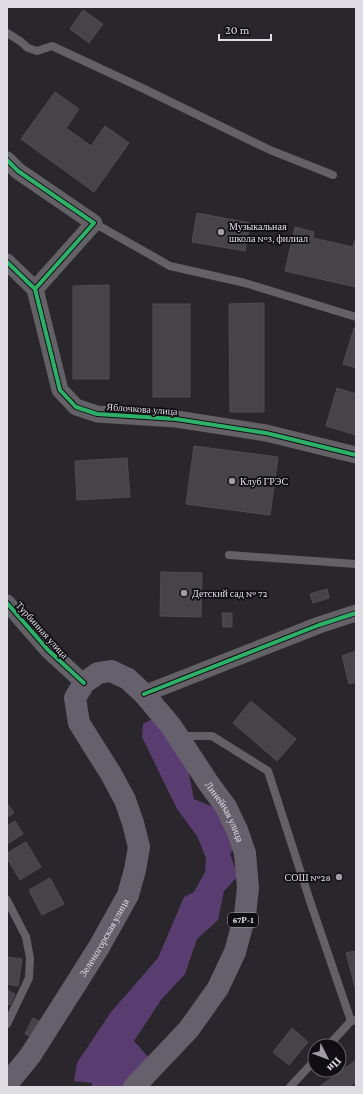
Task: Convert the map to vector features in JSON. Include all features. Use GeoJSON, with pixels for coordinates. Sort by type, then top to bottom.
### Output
{"type":"FeatureCollection","features":[{"type":"Feature","properties":{"kind":"main road","name":"Линейная улица"},"geometry":{"type":"LineString","coordinates":[[84,683],[98,673],[112,671],[128,679],[144,694],[172,726],[209,784],[226,807],[237,830],[245,853],[248,888],[245,915],[235,952],[218,988],[189,1029],[134,1087]]}},
{"type":"Feature","properties":{"kind":"main road","name":"Зеленогорская улица"},"geometry":{"type":"LineString","coordinates":[[7,1084],[30,1056],[79,979],[128,895],[135,870],[139,846],[125,800],[80,723],[76,698],[84,683]]}},
{"type":"Feature","properties":{"kind":"street"},"geometry":{"type":"LineString","coordinates":[[7,160],[18,171],[94,223],[35,289],[7,262]]}},
{"type":"Feature","properties":{"kind":"street","name":"Яблочкова улица"},"geometry":{"type":"LineString","coordinates":[[35,289],[60,390],[76,407],[97,414],[176,419],[266,433],[356,455]]}},
{"type":"Feature","properties":{"kind":"street","name":"Турбинная улица"},"geometry":{"type":"LineString","coordinates":[[7,603],[48,650],[84,683]]}},
{"type":"Feature","properties":{"kind":"street"},"geometry":{"type":"LineString","coordinates":[[144,694],[319,625],[356,613]]}},
{"type":"Feature","properties":{"kind":"lane"},"geometry":{"type":"LineString","coordinates":[[7,33],[28,48],[37,51],[52,46],[270,150],[333,175]]}},
{"type":"Feature","properties":{"kind":"lane"},"geometry":{"type":"LineString","coordinates":[[94,223],[170,266],[245,283],[356,317]]}},
{"type":"Feature","properties":{"kind":"lane"},"geometry":{"type":"LineString","coordinates":[[229,555],[356,564]]}},
{"type":"Feature","properties":{"kind":"lane"},"geometry":{"type":"LineString","coordinates":[[178,736],[212,736],[268,771],[310,901],[354,1020],[336,1038]]}},
{"type":"Feature","properties":{"kind":"lane"},"geometry":{"type":"LineString","coordinates":[[7,900],[26,938],[30,958],[29,978],[7,1024]]}},
{"type":"Feature","properties":{"kind":"lane"},"geometry":{"type":"LineString","coordinates":[[290,1087],[307,1069]]}},
{"type":"Feature","properties":{"kind":"shaded area"},"geometry":{"type":"Polygon","coordinates":[[[154,718],[185,755],[194,799],[228,813],[242,835],[230,854],[238,876],[224,891],[218,920],[197,939],[185,974],[161,1000],[134,1041],[149,1058],[145,1087],[92,1087],[92,1083],[74,1081],[77,1063],[111,1012],[158,958],[184,897],[194,892],[205,872],[206,858],[197,836],[177,809],[142,737],[143,724],[154,718]]]}},
{"type":"Feature","properties":{"kind":"building"},"geometry":{"type":"Polygon","coordinates":[[[83,10],[103,24],[89,43],[70,29],[83,10]]]}},
{"type":"Feature","properties":{"kind":"building"},"geometry":{"type":"Polygon","coordinates":[[[55,92],[79,109],[66,128],[91,146],[105,126],[129,143],[94,192],[21,139],[55,92]]]}},
{"type":"Feature","properties":{"kind":"building","name":"Музыкальная школа №3, филиал"},"geometry":{"type":"Polygon","coordinates":[[[197,213],[250,223],[245,251],[192,242],[197,213]]]}},
{"type":"Feature","properties":{"kind":"building"},"geometry":{"type":"Polygon","coordinates":[[[295,227],[314,232],[313,238],[353,247],[356,240],[356,287],[285,271],[295,227]]]}},
{"type":"Feature","properties":{"kind":"building"},"geometry":{"type":"Polygon","coordinates":[[[109,285],[109,379],[73,379],[73,286],[109,285]]]}},
{"type":"Feature","properties":{"kind":"building"},"geometry":{"type":"Polygon","coordinates":[[[264,303],[264,412],[230,412],[229,304],[264,303]]]}},
{"type":"Feature","properties":{"kind":"building"},"geometry":{"type":"Polygon","coordinates":[[[153,304],[190,304],[190,397],[153,397],[153,304]]]}},
{"type":"Feature","properties":{"kind":"building"},"geometry":{"type":"Polygon","coordinates":[[[354,328],[356,329],[356,368],[343,364],[354,328]]]}},
{"type":"Feature","properties":{"kind":"building"},"geometry":{"type":"Polygon","coordinates":[[[337,388],[356,394],[356,435],[326,426],[337,388]]]}},
{"type":"Feature","properties":{"kind":"building","name":"Клуб ГРЭС"},"geometry":{"type":"Polygon","coordinates":[[[194,446],[278,457],[270,515],[186,504],[194,446]]]}},
{"type":"Feature","properties":{"kind":"building"},"geometry":{"type":"Polygon","coordinates":[[[127,458],[130,497],[77,500],[75,461],[127,458]]]}},
{"type":"Feature","properties":{"kind":"building"},"geometry":{"type":"Polygon","coordinates":[[[161,572],[202,573],[201,617],[160,616],[161,572]]]}},
{"type":"Feature","properties":{"kind":"building"},"geometry":{"type":"Polygon","coordinates":[[[327,589],[329,598],[313,603],[310,594],[327,589]]]}},
{"type":"Feature","properties":{"kind":"building"},"geometry":{"type":"Polygon","coordinates":[[[222,613],[232,613],[232,627],[223,627],[222,613]]]}},
{"type":"Feature","properties":{"kind":"building"},"geometry":{"type":"Polygon","coordinates":[[[356,651],[356,682],[349,684],[342,656],[356,651]]]}},
{"type":"Feature","properties":{"kind":"building"},"geometry":{"type":"Polygon","coordinates":[[[251,701],[296,739],[277,761],[233,723],[251,701]]]}},
{"type":"Feature","properties":{"kind":"building"},"geometry":{"type":"Polygon","coordinates":[[[7,803],[14,813],[7,817],[7,803]]]}},
{"type":"Feature","properties":{"kind":"building"},"geometry":{"type":"Polygon","coordinates":[[[15,821],[23,834],[7,844],[7,826],[15,821]]]}},
{"type":"Feature","properties":{"kind":"building"},"geometry":{"type":"Polygon","coordinates":[[[26,842],[41,867],[20,880],[7,858],[7,853],[26,842]]]}},
{"type":"Feature","properties":{"kind":"building"},"geometry":{"type":"Polygon","coordinates":[[[50,878],[64,904],[42,915],[29,890],[50,878]]]}},
{"type":"Feature","properties":{"kind":"building"},"geometry":{"type":"Polygon","coordinates":[[[356,951],[356,991],[346,953],[356,951]]]}},
{"type":"Feature","properties":{"kind":"building"},"geometry":{"type":"Polygon","coordinates":[[[7,957],[22,959],[18,986],[7,984],[7,957]]]}},
{"type":"Feature","properties":{"kind":"building"},"geometry":{"type":"Polygon","coordinates":[[[7,990],[15,994],[10,1005],[7,1004],[7,990]]]}},
{"type":"Feature","properties":{"kind":"building"},"geometry":{"type":"Polygon","coordinates":[[[33,1018],[45,1024],[38,1040],[25,1034],[33,1018]]]}},
{"type":"Feature","properties":{"kind":"building"},"geometry":{"type":"Polygon","coordinates":[[[292,1028],[307,1041],[307,1043],[289,1065],[273,1052],[292,1028]]]}},
{"type":"Feature","properties":{"kind":"building"},"geometry":{"type":"Polygon","coordinates":[[[356,1060],[356,1082],[349,1087],[319,1087],[331,1078],[347,1078],[347,1067],[356,1060]]]}},
{"type":"Feature","properties":{"kind":"cycle path"},"geometry":{"type":"LineString","coordinates":[[7,160],[18,171],[94,223],[35,289]]}},
{"type":"Feature","properties":{"kind":"cycle path"},"geometry":{"type":"LineString","coordinates":[[7,262],[35,289],[60,390],[76,407],[97,414],[176,419],[266,433],[356,455]]}},
{"type":"Feature","properties":{"kind":"cycle path"},"geometry":{"type":"LineString","coordinates":[[7,603],[48,650],[84,683]]}},
{"type":"Feature","properties":{"kind":"cycle path"},"geometry":{"type":"LineString","coordinates":[[144,694],[319,625],[356,613]]}},
{"type":"Feature","properties":{"kind":"place","name":"Музыкальная школа №3, филиал"},"geometry":{"type":"Point","coordinates":[221,232]}},
{"type":"Feature","properties":{"kind":"place","name":"Клуб ГРЭС"},"geometry":{"type":"Point","coordinates":[232,481]}},
{"type":"Feature","properties":{"kind":"place","name":"Детский сад № 72"},"geometry":{"type":"Point","coordinates":[184,593]}},
{"type":"Feature","properties":{"kind":"place","name":"СОШ №28"},"geometry":{"type":"Point","coordinates":[339,877]}}]}
